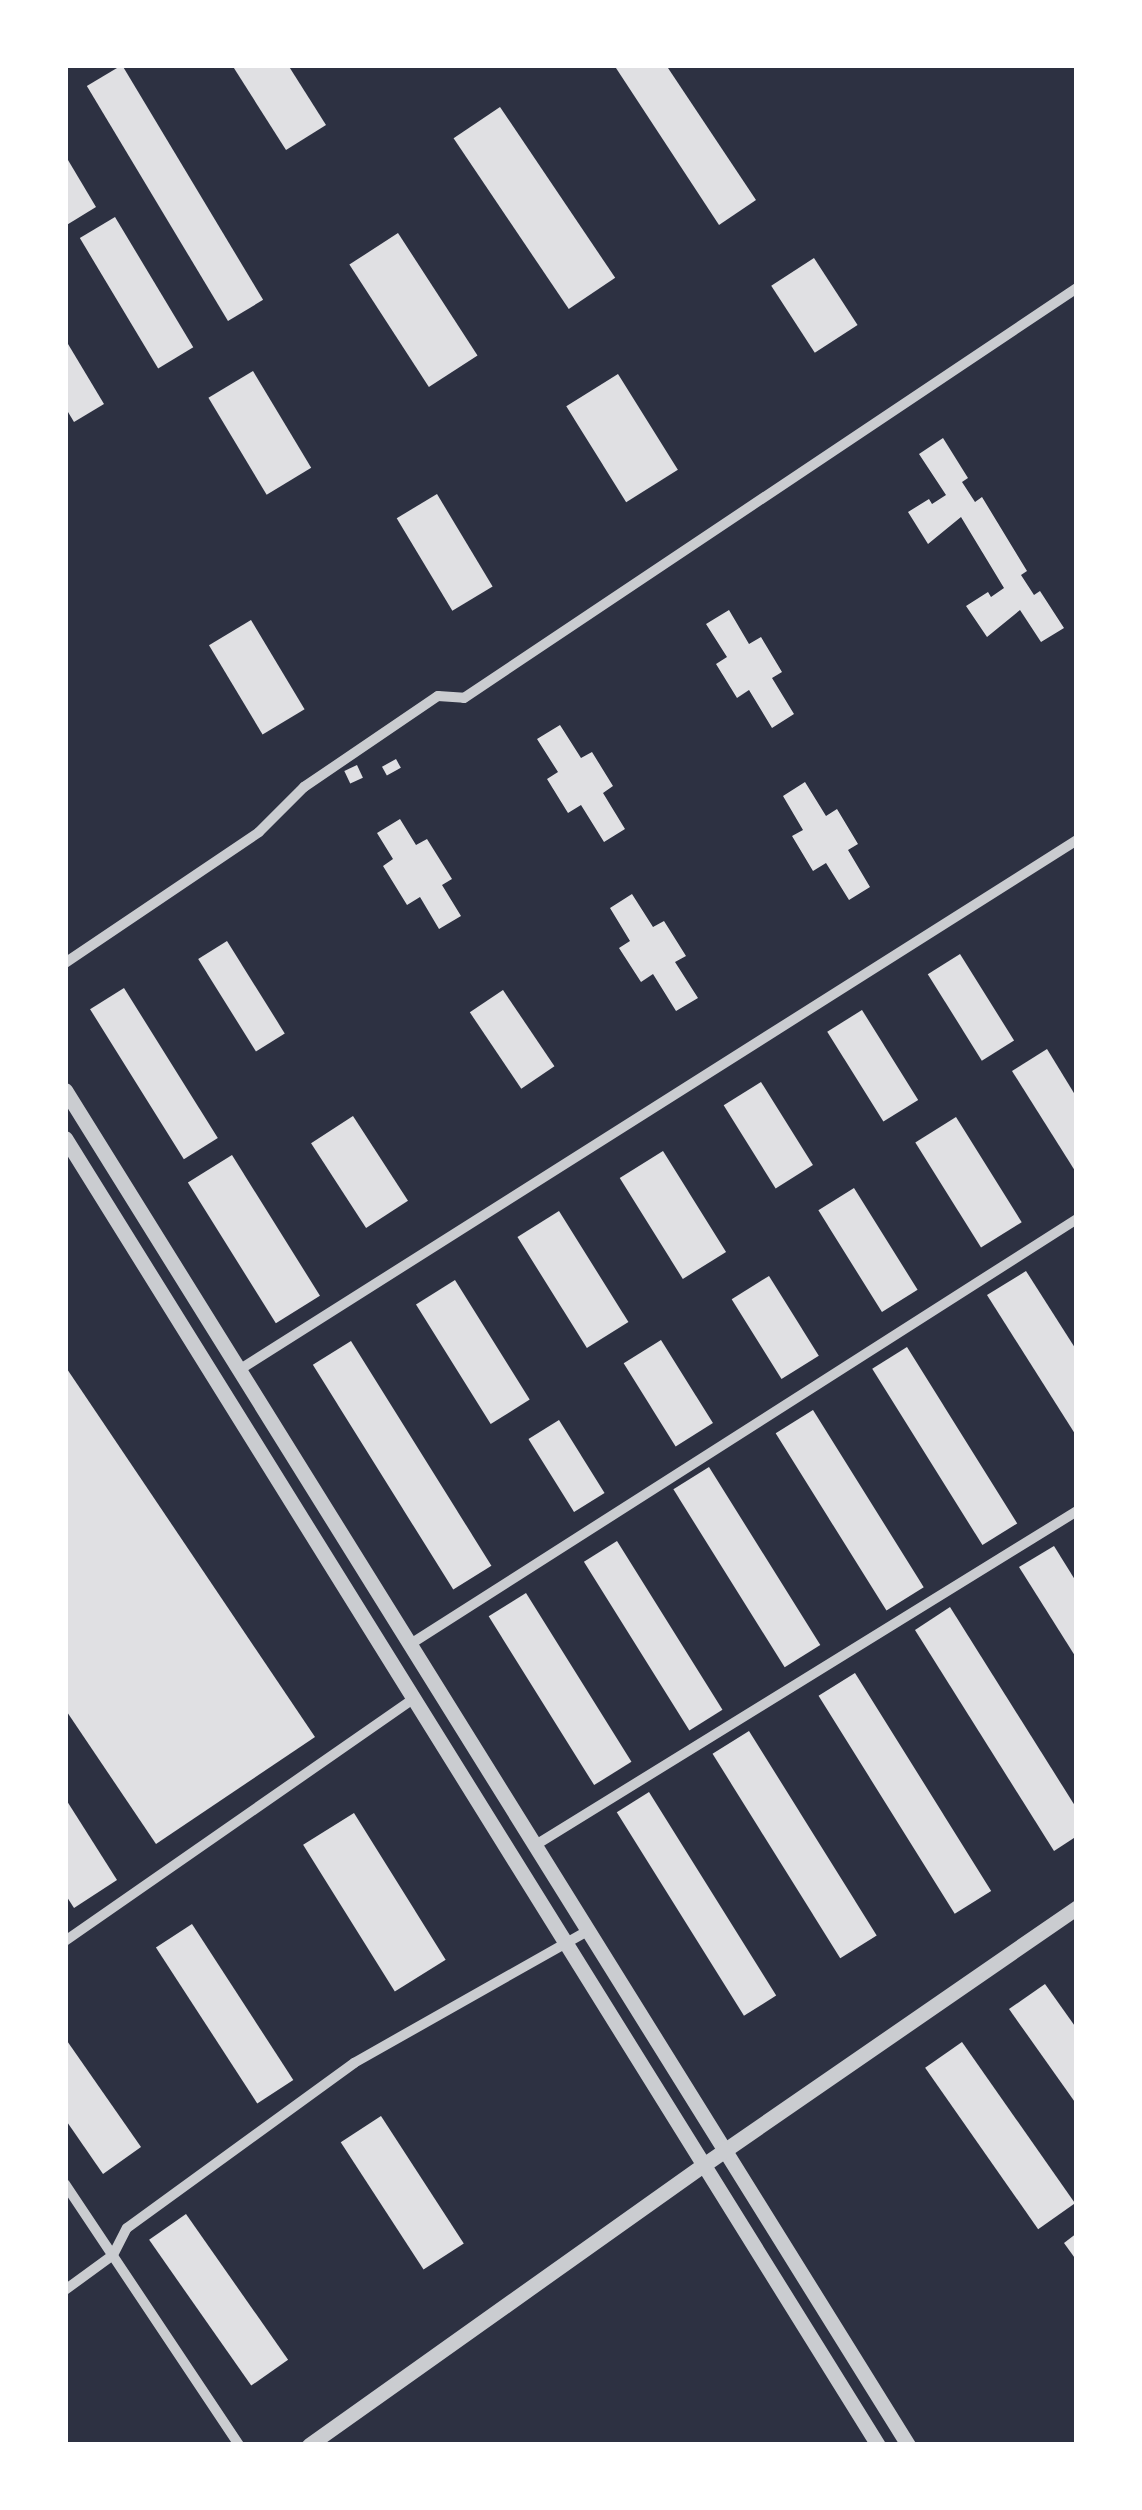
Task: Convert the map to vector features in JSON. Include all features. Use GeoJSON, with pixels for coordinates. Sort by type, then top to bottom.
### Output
{"type":"FeatureCollection","features":[{"type":"Feature","properties":{"kind":"street"},"geometry":{"type":"LineString","coordinates":[[65,963],[259,832],[304,787],[423,706],[438,696],[464,698],[1077,288]]}},
{"type":"Feature","properties":{"kind":"street"},"geometry":{"type":"LineString","coordinates":[[239,1370],[1077,840]]}},
{"type":"Feature","properties":{"kind":"street"},"geometry":{"type":"LineString","coordinates":[[65,1090],[908,2445]]}},
{"type":"Feature","properties":{"kind":"street"},"geometry":{"type":"LineString","coordinates":[[65,1138],[878,2445]]}},
{"type":"Feature","properties":{"kind":"street"},"geometry":{"type":"LineString","coordinates":[[409,1645],[1077,1219]]}},
{"type":"Feature","properties":{"kind":"street"},"geometry":{"type":"LineString","coordinates":[[534,1846],[1077,1511]]}},
{"type":"Feature","properties":{"kind":"street"},"geometry":{"type":"LineString","coordinates":[[65,1941],[413,1699]]}},
{"type":"Feature","properties":{"kind":"street"},"geometry":{"type":"LineString","coordinates":[[309,2445],[702,2166],[1077,1907]]}},
{"type":"Feature","properties":{"kind":"street"},"geometry":{"type":"LineString","coordinates":[[65,2290],[113,2256],[127,2228],[354,2062],[588,1931]]}},
{"type":"Feature","properties":{"kind":"street"},"geometry":{"type":"LineString","coordinates":[[65,2184],[240,2445]]}},
{"type":"Feature","properties":{"kind":"building"},"geometry":{"type":"Polygon","coordinates":[[[122,65],[263,300],[228,321],[87,86],[122,65]]]}},
{"type":"Feature","properties":{"kind":"building"},"geometry":{"type":"Polygon","coordinates":[[[232,65],[288,65],[326,125],[286,150],[232,65]]]}},
{"type":"Feature","properties":{"kind":"building"},"geometry":{"type":"Polygon","coordinates":[[[614,65],[666,65],[756,200],[719,225],[614,65]]]}},
{"type":"Feature","properties":{"kind":"building"},"geometry":{"type":"Polygon","coordinates":[[[500,107],[615,278],[569,309],[454,138],[500,107]]]}},
{"type":"Feature","properties":{"kind":"building"},"geometry":{"type":"Polygon","coordinates":[[[65,155],[96,207],[65,226],[65,155]]]}},
{"type":"Feature","properties":{"kind":"building"},"geometry":{"type":"Polygon","coordinates":[[[115,217],[193,347],[158,368],[80,238],[115,217]]]}},
{"type":"Feature","properties":{"kind":"building"},"geometry":{"type":"Polygon","coordinates":[[[398,233],[478,355],[429,387],[349,265],[398,233]]]}},
{"type":"Feature","properties":{"kind":"building"},"geometry":{"type":"Polygon","coordinates":[[[814,258],[858,325],[815,353],[771,286],[814,258]]]}},
{"type":"Feature","properties":{"kind":"building"},"geometry":{"type":"Polygon","coordinates":[[[65,339],[104,404],[74,422],[65,407],[65,339]]]}},
{"type":"Feature","properties":{"kind":"building"},"geometry":{"type":"Polygon","coordinates":[[[253,371],[311,468],[267,495],[208,398],[253,371]]]}},
{"type":"Feature","properties":{"kind":"building"},"geometry":{"type":"Polygon","coordinates":[[[618,374],[678,470],[626,502],[566,406],[618,374]]]}},
{"type":"Feature","properties":{"kind":"building"},"geometry":{"type":"Polygon","coordinates":[[[943,438],[968,478],[962,482],[975,502],[982,497],[1027,571],[1021,575],[1034,595],[1040,591],[1064,628],[1041,642],[1020,610],[987,637],[966,606],[988,592],[991,597],[1004,588],[961,517],[928,544],[908,512],[929,499],[932,504],[946,495],[919,454],[943,438]]]}},
{"type":"Feature","properties":{"kind":"building"},"geometry":{"type":"Polygon","coordinates":[[[437,494],[493,587],[452,611],[397,518],[437,494]]]}},
{"type":"Feature","properties":{"kind":"building"},"geometry":{"type":"Polygon","coordinates":[[[729,610],[749,644],[761,637],[782,672],[772,678],[794,714],[772,728],[749,690],[737,698],[716,664],[727,657],[706,624],[729,610]]]}},
{"type":"Feature","properties":{"kind":"building"},"geometry":{"type":"Polygon","coordinates":[[[251,620],[305,709],[263,734],[209,645],[251,620]]]}},
{"type":"Feature","properties":{"kind":"building"},"geometry":{"type":"Polygon","coordinates":[[[560,725],[581,758],[592,752],[613,786],[603,793],[625,829],[604,842],[581,805],[568,813],[547,779],[558,772],[537,739],[560,725]]]}},
{"type":"Feature","properties":{"kind":"building"},"geometry":{"type":"Polygon","coordinates":[[[396,759],[401,768],[387,776],[382,767],[396,759]]]}},
{"type":"Feature","properties":{"kind":"building"},"geometry":{"type":"Polygon","coordinates":[[[357,765],[363,778],[350,784],[344,771],[357,765]]]}},
{"type":"Feature","properties":{"kind":"building"},"geometry":{"type":"Polygon","coordinates":[[[805,782],[826,816],[837,809],[858,844],[848,850],[870,887],[849,900],[826,863],[813,871],[792,836],[803,830],[783,796],[805,782]]]}},
{"type":"Feature","properties":{"kind":"building"},"geometry":{"type":"Polygon","coordinates":[[[400,819],[416,845],[427,839],[452,879],[442,885],[461,916],[439,929],[420,897],[407,905],[383,866],[393,859],[377,833],[400,819]]]}},
{"type":"Feature","properties":{"kind":"building"},"geometry":{"type":"Polygon","coordinates":[[[632,894],[653,927],[664,921],[686,956],[675,962],[698,998],[676,1011],[653,974],[641,982],[619,948],[630,941],[610,908],[632,894]]]}},
{"type":"Feature","properties":{"kind":"building"},"geometry":{"type":"Polygon","coordinates":[[[227,941],[285,1033],[256,1051],[198,959],[227,941]]]}},
{"type":"Feature","properties":{"kind":"building"},"geometry":{"type":"Polygon","coordinates":[[[960,954],[1014,1041],[982,1061],[928,974],[960,954]]]}},
{"type":"Feature","properties":{"kind":"building"},"geometry":{"type":"Polygon","coordinates":[[[124,988],[218,1138],[184,1159],[90,1009],[124,988]]]}},
{"type":"Feature","properties":{"kind":"building"},"geometry":{"type":"Polygon","coordinates":[[[503,990],[554,1066],[521,1089],[470,1012],[503,990]]]}},
{"type":"Feature","properties":{"kind":"building"},"geometry":{"type":"Polygon","coordinates":[[[862,1010],[918,1100],[883,1122],[827,1032],[862,1010]]]}},
{"type":"Feature","properties":{"kind":"building"},"geometry":{"type":"Polygon","coordinates":[[[1047,1049],[1077,1098],[1077,1174],[1012,1071],[1047,1049]]]}},
{"type":"Feature","properties":{"kind":"building"},"geometry":{"type":"Polygon","coordinates":[[[761,1082],[813,1165],[776,1188],[724,1105],[761,1082]]]}},
{"type":"Feature","properties":{"kind":"building"},"geometry":{"type":"Polygon","coordinates":[[[353,1116],[408,1201],[366,1228],[311,1143],[353,1116]]]}},
{"type":"Feature","properties":{"kind":"building"},"geometry":{"type":"Polygon","coordinates":[[[956,1117],[1022,1222],[981,1248],[915,1142],[956,1117]]]}},
{"type":"Feature","properties":{"kind":"building"},"geometry":{"type":"Polygon","coordinates":[[[663,1151],[726,1252],[683,1279],[620,1178],[663,1151]]]}},
{"type":"Feature","properties":{"kind":"building"},"geometry":{"type":"Polygon","coordinates":[[[232,1155],[320,1296],[276,1323],[188,1183],[232,1155]]]}},
{"type":"Feature","properties":{"kind":"building"},"geometry":{"type":"Polygon","coordinates":[[[854,1188],[918,1290],[882,1312],[818,1210],[854,1188]]]}},
{"type":"Feature","properties":{"kind":"building"},"geometry":{"type":"Polygon","coordinates":[[[559,1211],[628,1322],[587,1348],[517,1237],[559,1211]]]}},
{"type":"Feature","properties":{"kind":"building"},"geometry":{"type":"Polygon","coordinates":[[[1026,1271],[1077,1351],[1077,1437],[987,1295],[1026,1271]]]}},
{"type":"Feature","properties":{"kind":"building"},"geometry":{"type":"Polygon","coordinates":[[[769,1276],[819,1356],[781,1379],[732,1299],[769,1276]]]}},
{"type":"Feature","properties":{"kind":"building"},"geometry":{"type":"Polygon","coordinates":[[[455,1280],[530,1400],[491,1424],[416,1304],[455,1280]]]}},
{"type":"Feature","properties":{"kind":"building"},"geometry":{"type":"Polygon","coordinates":[[[661,1340],[713,1423],[676,1446],[624,1363],[661,1340]]]}},
{"type":"Feature","properties":{"kind":"building"},"geometry":{"type":"Polygon","coordinates":[[[351,1341],[491,1566],[453,1590],[313,1365],[351,1341]]]}},
{"type":"Feature","properties":{"kind":"building"},"geometry":{"type":"Polygon","coordinates":[[[907,1347],[1017,1523],[982,1545],[872,1369],[907,1347]]]}},
{"type":"Feature","properties":{"kind":"building"},"geometry":{"type":"Polygon","coordinates":[[[65,1366],[315,1737],[156,1844],[65,1709],[65,1366]]]}},
{"type":"Feature","properties":{"kind":"building"},"geometry":{"type":"Polygon","coordinates":[[[813,1410],[924,1587],[886,1611],[776,1433],[813,1410]]]}},
{"type":"Feature","properties":{"kind":"building"},"geometry":{"type":"Polygon","coordinates":[[[559,1420],[605,1493],[574,1512],[528,1439],[559,1420]]]}},
{"type":"Feature","properties":{"kind":"building"},"geometry":{"type":"Polygon","coordinates":[[[709,1467],[820,1645],[785,1667],[673,1489],[709,1467]]]}},
{"type":"Feature","properties":{"kind":"building"},"geometry":{"type":"Polygon","coordinates":[[[617,1541],[722,1710],[689,1730],[584,1562],[617,1541]]]}},
{"type":"Feature","properties":{"kind":"building"},"geometry":{"type":"Polygon","coordinates":[[[1054,1546],[1077,1583],[1077,1659],[1019,1567],[1054,1546]]]}},
{"type":"Feature","properties":{"kind":"building"},"geometry":{"type":"Polygon","coordinates":[[[526,1593],[631,1762],[594,1785],[489,1616],[526,1593]]]}},
{"type":"Feature","properties":{"kind":"building"},"geometry":{"type":"Polygon","coordinates":[[[950,1607],[1077,1809],[1077,1836],[1054,1851],[915,1630],[950,1607]]]}},
{"type":"Feature","properties":{"kind":"building"},"geometry":{"type":"Polygon","coordinates":[[[855,1673],[991,1891],[955,1914],[819,1696],[855,1673]]]}},
{"type":"Feature","properties":{"kind":"building"},"geometry":{"type":"Polygon","coordinates":[[[749,1731],[877,1935],[840,1958],[713,1754],[749,1731]]]}},
{"type":"Feature","properties":{"kind":"building"},"geometry":{"type":"Polygon","coordinates":[[[649,1792],[776,1996],[744,2016],[617,1812],[649,1792]]]}},
{"type":"Feature","properties":{"kind":"building"},"geometry":{"type":"Polygon","coordinates":[[[65,1798],[117,1880],[74,1908],[65,1894],[65,1798]]]}},
{"type":"Feature","properties":{"kind":"building"},"geometry":{"type":"Polygon","coordinates":[[[354,1813],[446,1960],[395,1992],[303,1845],[354,1813]]]}},
{"type":"Feature","properties":{"kind":"building"},"geometry":{"type":"Polygon","coordinates":[[[192,1924],[293,2080],[257,2103],[156,1947],[192,1924]]]}},
{"type":"Feature","properties":{"kind":"building"},"geometry":{"type":"Polygon","coordinates":[[[1045,1984],[1077,2029],[1077,2105],[1009,2009],[1045,1984]]]}},
{"type":"Feature","properties":{"kind":"building"},"geometry":{"type":"Polygon","coordinates":[[[65,2038],[141,2147],[103,2174],[65,2119],[65,2038]]]}},
{"type":"Feature","properties":{"kind":"building"},"geometry":{"type":"Polygon","coordinates":[[[962,2042],[1075,2203],[1038,2229],[925,2068],[962,2042]]]}},
{"type":"Feature","properties":{"kind":"building"},"geometry":{"type":"Polygon","coordinates":[[[381,2116],[464,2243],[424,2270],[341,2142],[381,2116]]]}},
{"type":"Feature","properties":{"kind":"building"},"geometry":{"type":"Polygon","coordinates":[[[186,2214],[288,2360],[251,2386],[149,2240],[186,2214]]]}},
{"type":"Feature","properties":{"kind":"building"},"geometry":{"type":"Polygon","coordinates":[[[1077,2233],[1077,2261],[1064,2243],[1077,2233]]]}}]}
